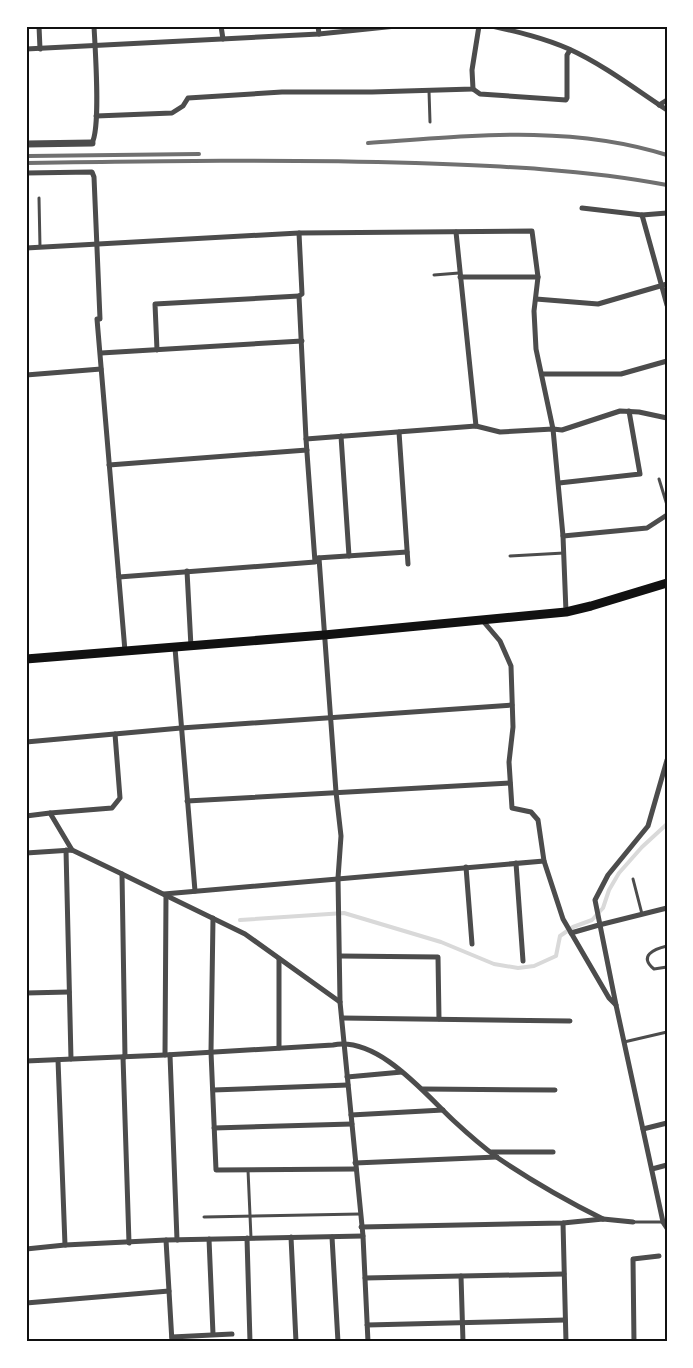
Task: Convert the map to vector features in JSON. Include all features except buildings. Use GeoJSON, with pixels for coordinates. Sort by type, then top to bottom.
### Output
{"type":"FeatureCollection","features":[{"type":"Feature","properties":{"kind":"main road"},"geometry":{"type":"LineString","coordinates":[[26,659],[192,647],[566,612],[667,584]]}},
{"type":"Feature","properties":{"kind":"street"},"geometry":{"type":"LineString","coordinates":[[39,26],[40,48]]}},
{"type":"Feature","properties":{"kind":"street"},"geometry":{"type":"LineString","coordinates":[[26,144],[92,143],[95,138],[94,26]]}},
{"type":"Feature","properties":{"kind":"street"},"geometry":{"type":"LineString","coordinates":[[221,26],[223,39]]}},
{"type":"Feature","properties":{"kind":"street"},"geometry":{"type":"LineString","coordinates":[[318,26],[319,34]]}},
{"type":"Feature","properties":{"kind":"street"},"geometry":{"type":"LineString","coordinates":[[26,49],[319,34],[396,26]]}},
{"type":"Feature","properties":{"kind":"street"},"geometry":{"type":"LineString","coordinates":[[474,89],[472,70],[479,26]]}},
{"type":"Feature","properties":{"kind":"street"},"geometry":{"type":"LineString","coordinates":[[492,26],[536,37],[570,50],[608,70],[667,110]]}},
{"type":"Feature","properties":{"kind":"street"},"geometry":{"type":"LineString","coordinates":[[96,116],[172,113],[183,106],[188,98],[282,92],[474,89],[480,94],[566,100],[567,55],[570,50]]}},
{"type":"Feature","properties":{"kind":"street"},"geometry":{"type":"LineString","coordinates":[[658,105],[667,100]]}},
{"type":"Feature","properties":{"kind":"street"},"geometry":{"type":"LineString","coordinates":[[26,173],[92,172],[94,177],[100,319],[97,319],[125,652]]}},
{"type":"Feature","properties":{"kind":"street"},"geometry":{"type":"LineString","coordinates":[[582,208],[642,215],[667,213]]}},
{"type":"Feature","properties":{"kind":"street"},"geometry":{"type":"LineString","coordinates":[[642,215],[664,285],[667,304]]}},
{"type":"Feature","properties":{"kind":"street"},"geometry":{"type":"LineString","coordinates":[[26,248],[300,233],[532,231],[538,277],[534,311],[536,339],[554,429],[563,536],[566,612]]}},
{"type":"Feature","properties":{"kind":"street"},"geometry":{"type":"LineString","coordinates":[[456,232],[476,426]]}},
{"type":"Feature","properties":{"kind":"street"},"geometry":{"type":"LineString","coordinates":[[300,233],[302,294],[299,296],[306,439],[341,836],[338,878],[340,1002],[363,1236],[368,1342]]}},
{"type":"Feature","properties":{"kind":"street"},"geometry":{"type":"LineString","coordinates":[[460,275],[538,277]]}},
{"type":"Feature","properties":{"kind":"street"},"geometry":{"type":"LineString","coordinates":[[536,299],[598,304],[664,285]]}},
{"type":"Feature","properties":{"kind":"street"},"geometry":{"type":"LineString","coordinates":[[157,350],[155,304],[299,296]]}},
{"type":"Feature","properties":{"kind":"street"},"geometry":{"type":"LineString","coordinates":[[101,353],[302,341]]}},
{"type":"Feature","properties":{"kind":"street"},"geometry":{"type":"LineString","coordinates":[[542,374],[621,374],[667,361]]}},
{"type":"Feature","properties":{"kind":"street"},"geometry":{"type":"LineString","coordinates":[[26,375],[102,369]]}},
{"type":"Feature","properties":{"kind":"street"},"geometry":{"type":"LineString","coordinates":[[306,439],[476,426],[500,432],[562,430],[611,412],[629,411],[667,418]]}},
{"type":"Feature","properties":{"kind":"street"},"geometry":{"type":"LineString","coordinates":[[559,483],[640,474],[629,411]]}},
{"type":"Feature","properties":{"kind":"street"},"geometry":{"type":"LineString","coordinates":[[399,432],[408,564]]}},
{"type":"Feature","properties":{"kind":"street"},"geometry":{"type":"LineString","coordinates":[[341,436],[349,556]]}},
{"type":"Feature","properties":{"kind":"street"},"geometry":{"type":"LineString","coordinates":[[109,465],[307,450]]}},
{"type":"Feature","properties":{"kind":"street"},"geometry":{"type":"LineString","coordinates":[[563,536],[647,528],[667,515]]}},
{"type":"Feature","properties":{"kind":"street"},"geometry":{"type":"LineString","coordinates":[[119,577],[315,562],[317,558],[407,552]]}},
{"type":"Feature","properties":{"kind":"street"},"geometry":{"type":"LineString","coordinates":[[186,571],[192,647]]}},
{"type":"Feature","properties":{"kind":"street"},"geometry":{"type":"LineString","coordinates":[[483,621],[495,634],[511,666],[514,727],[509,762],[512,808],[531,812],[538,820],[544,861],[563,919],[609,998],[616,1005]]}},
{"type":"Feature","properties":{"kind":"street"},"geometry":{"type":"LineString","coordinates":[[174,648],[195,891]]}},
{"type":"Feature","properties":{"kind":"street"},"geometry":{"type":"LineString","coordinates":[[26,742],[181,728],[512,705]]}},
{"type":"Feature","properties":{"kind":"street"},"geometry":{"type":"LineString","coordinates":[[26,816],[112,808],[120,798],[115,734]]}},
{"type":"Feature","properties":{"kind":"street"},"geometry":{"type":"LineString","coordinates":[[667,760],[648,826],[608,875],[596,900],[599,925],[624,1042],[663,1222],[667,1228]]}},
{"type":"Feature","properties":{"kind":"street"},"geometry":{"type":"LineString","coordinates":[[187,801],[510,783]]}},
{"type":"Feature","properties":{"kind":"street"},"geometry":{"type":"LineString","coordinates":[[50,813],[69,850],[71,1059]]}},
{"type":"Feature","properties":{"kind":"street"},"geometry":{"type":"LineString","coordinates":[[26,852],[69,850],[165,894],[245,934],[340,1002]]}},
{"type":"Feature","properties":{"kind":"street"},"geometry":{"type":"LineString","coordinates":[[165,894],[544,861]]}},
{"type":"Feature","properties":{"kind":"street"},"geometry":{"type":"LineString","coordinates":[[516,863],[523,961]]}},
{"type":"Feature","properties":{"kind":"street"},"geometry":{"type":"LineString","coordinates":[[466,868],[472,944]]}},
{"type":"Feature","properties":{"kind":"street"},"geometry":{"type":"LineString","coordinates":[[122,874],[129,1243]]}},
{"type":"Feature","properties":{"kind":"street"},"geometry":{"type":"LineString","coordinates":[[165,894],[168,1055],[177,1240]]}},
{"type":"Feature","properties":{"kind":"street"},"geometry":{"type":"LineString","coordinates":[[571,934],[667,908]]}},
{"type":"Feature","properties":{"kind":"street"},"geometry":{"type":"LineString","coordinates":[[213,918],[211,1052],[216,1170],[356,1166],[498,1157]]}},
{"type":"Feature","properties":{"kind":"street"},"geometry":{"type":"LineString","coordinates":[[340,956],[438,957],[439,1019]]}},
{"type":"Feature","properties":{"kind":"street"},"geometry":{"type":"LineString","coordinates":[[279,959],[279,1048]]}},
{"type":"Feature","properties":{"kind":"street"},"geometry":{"type":"LineString","coordinates":[[26,993],[69,992]]}},
{"type":"Feature","properties":{"kind":"street"},"geometry":{"type":"LineString","coordinates":[[342,1018],[570,1021]]}},
{"type":"Feature","properties":{"kind":"street"},"geometry":{"type":"LineString","coordinates":[[26,1062],[168,1055],[344,1042],[363,1048],[386,1059],[423,1089],[443,1110],[491,1152],[555,1194],[603,1219]]}},
{"type":"Feature","properties":{"kind":"street"},"geometry":{"type":"LineString","coordinates":[[58,1060],[65,1245]]}},
{"type":"Feature","properties":{"kind":"street"},"geometry":{"type":"LineString","coordinates":[[347,1077],[402,1072]]}},
{"type":"Feature","properties":{"kind":"street"},"geometry":{"type":"LineString","coordinates":[[213,1090],[348,1085]]}},
{"type":"Feature","properties":{"kind":"street"},"geometry":{"type":"LineString","coordinates":[[423,1089],[555,1090]]}},
{"type":"Feature","properties":{"kind":"street"},"geometry":{"type":"LineString","coordinates":[[351,1115],[443,1110]]}},
{"type":"Feature","properties":{"kind":"street"},"geometry":{"type":"LineString","coordinates":[[643,1129],[667,1123]]}},
{"type":"Feature","properties":{"kind":"street"},"geometry":{"type":"LineString","coordinates":[[214,1128],[352,1124]]}},
{"type":"Feature","properties":{"kind":"street"},"geometry":{"type":"LineString","coordinates":[[491,1152],[553,1152]]}},
{"type":"Feature","properties":{"kind":"street"},"geometry":{"type":"LineString","coordinates":[[652,1168],[667,1165]]}},
{"type":"Feature","properties":{"kind":"street"},"geometry":{"type":"LineString","coordinates":[[362,1228],[563,1223],[603,1219],[633,1222]]}},
{"type":"Feature","properties":{"kind":"street"},"geometry":{"type":"LineString","coordinates":[[563,1223],[566,1342]]}},
{"type":"Feature","properties":{"kind":"street"},"geometry":{"type":"LineString","coordinates":[[26,1249],[166,1240],[363,1236]]}},
{"type":"Feature","properties":{"kind":"street"},"geometry":{"type":"LineString","coordinates":[[332,1237],[338,1342]]}},
{"type":"Feature","properties":{"kind":"street"},"geometry":{"type":"LineString","coordinates":[[249,1238],[250,1342]]}},
{"type":"Feature","properties":{"kind":"street"},"geometry":{"type":"LineString","coordinates":[[291,1238],[296,1342]]}},
{"type":"Feature","properties":{"kind":"street"},"geometry":{"type":"LineString","coordinates":[[209,1239],[213,1334]]}},
{"type":"Feature","properties":{"kind":"street"},"geometry":{"type":"LineString","coordinates":[[166,1240],[172,1339],[213,1334],[232,1334]]}},
{"type":"Feature","properties":{"kind":"street"},"geometry":{"type":"LineString","coordinates":[[634,1342],[633,1258],[659,1256]]}},
{"type":"Feature","properties":{"kind":"street"},"geometry":{"type":"LineString","coordinates":[[365,1278],[564,1274]]}},
{"type":"Feature","properties":{"kind":"street"},"geometry":{"type":"LineString","coordinates":[[461,1276],[463,1342]]}},
{"type":"Feature","properties":{"kind":"street"},"geometry":{"type":"LineString","coordinates":[[26,1303],[169,1291]]}},
{"type":"Feature","properties":{"kind":"street"},"geometry":{"type":"LineString","coordinates":[[367,1325],[565,1320]]}},
{"type":"Feature","properties":{"kind":"lane"},"geometry":{"type":"LineString","coordinates":[[429,90],[430,122]]}},
{"type":"Feature","properties":{"kind":"lane"},"geometry":{"type":"LineString","coordinates":[[39,198],[40,247]]}},
{"type":"Feature","properties":{"kind":"lane"},"geometry":{"type":"LineString","coordinates":[[434,275],[460,275]]}},
{"type":"Feature","properties":{"kind":"lane"},"geometry":{"type":"LineString","coordinates":[[659,480],[667,504]]}},
{"type":"Feature","properties":{"kind":"lane"},"geometry":{"type":"LineString","coordinates":[[510,556],[564,553]]}},
{"type":"Feature","properties":{"kind":"lane"},"geometry":{"type":"LineString","coordinates":[[633,879],[642,914]]}},
{"type":"Feature","properties":{"kind":"lane"},"geometry":{"type":"LineString","coordinates":[[667,946],[656,949],[650,953],[647,959],[654,969],[667,968]]}},
{"type":"Feature","properties":{"kind":"lane"},"geometry":{"type":"LineString","coordinates":[[624,1042],[667,1032]]}},
{"type":"Feature","properties":{"kind":"lane"},"geometry":{"type":"LineString","coordinates":[[248,1170],[249,1238]]}},
{"type":"Feature","properties":{"kind":"lane"},"geometry":{"type":"LineString","coordinates":[[204,1217],[360,1214]]}},
{"type":"Feature","properties":{"kind":"lane"},"geometry":{"type":"LineString","coordinates":[[633,1222],[663,1222]]}},
{"type":"Feature","properties":{"kind":"waterway"},"geometry":{"type":"LineString","coordinates":[[240,920],[344,913],[441,942],[494,964],[518,968],[534,966],[556,956],[560,936],[573,927],[592,920],[603,908],[609,890],[619,873],[642,847],[667,824]]}},
{"type":"Feature","properties":{"kind":"railway"},"geometry":{"type":"LineString","coordinates":[[368,143],[481,136],[556,136],[630,145],[667,155]]}},
{"type":"Feature","properties":{"kind":"railway"},"geometry":{"type":"LineString","coordinates":[[29,156],[199,154]]}},
{"type":"Feature","properties":{"kind":"railway"},"geometry":{"type":"LineString","coordinates":[[26,163],[172,161],[415,163],[573,172],[667,185]]}}]}
